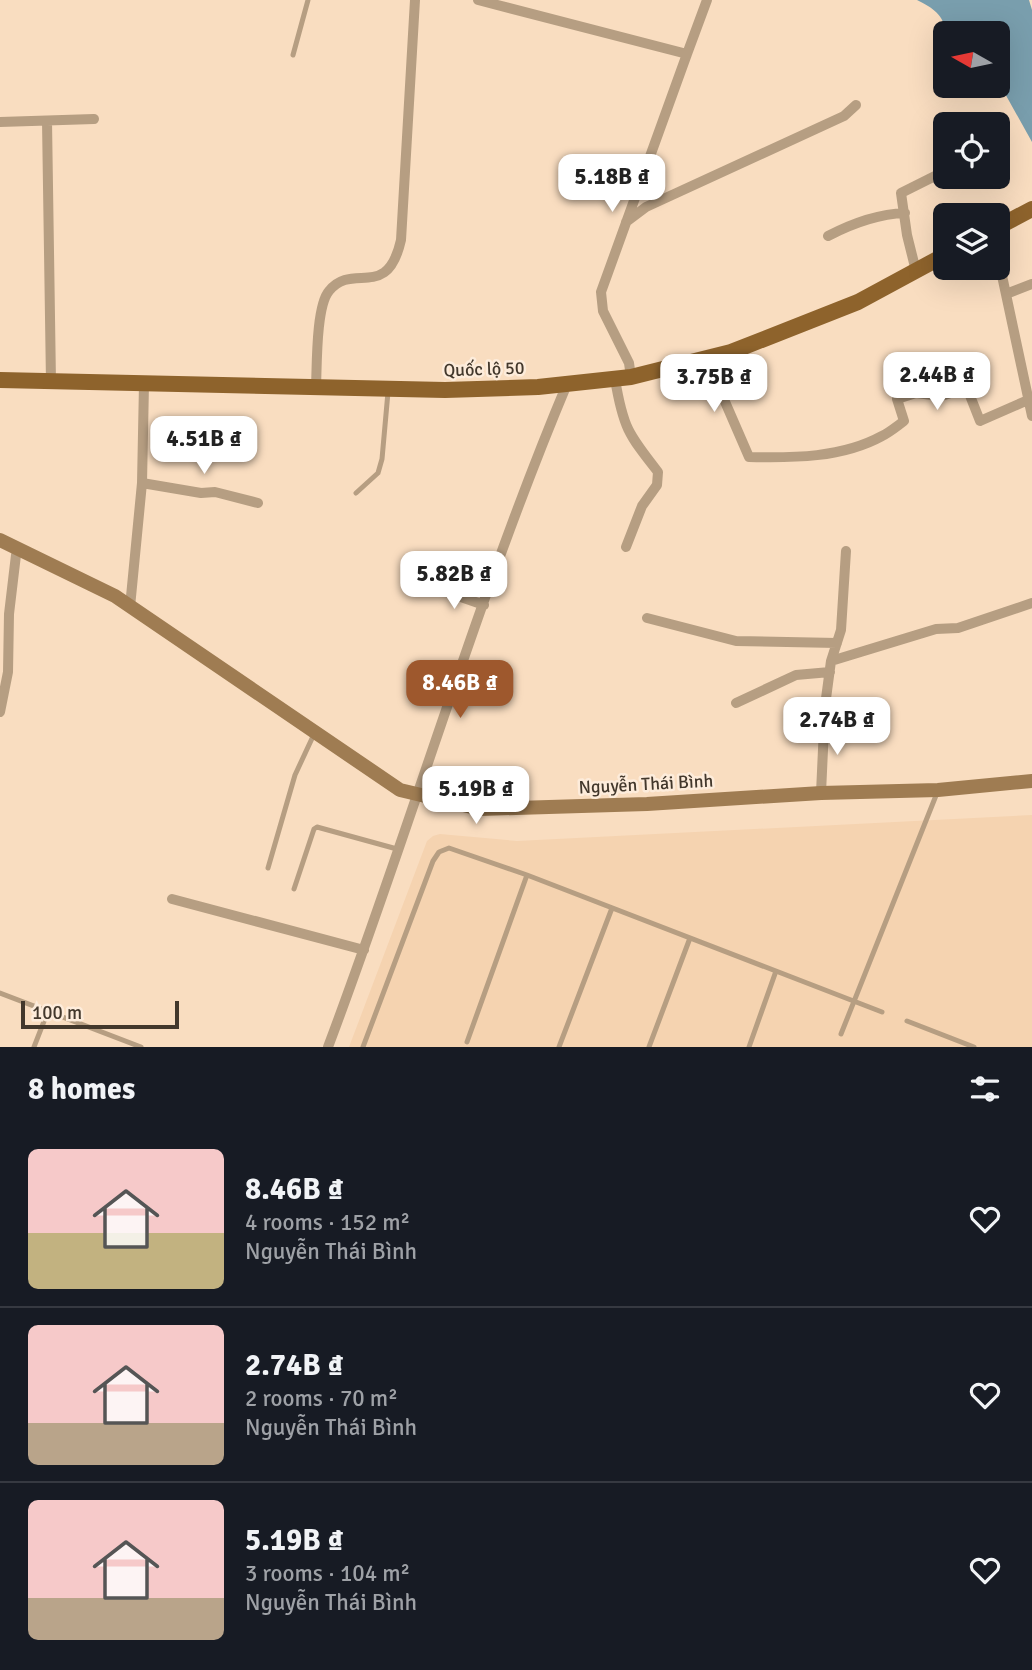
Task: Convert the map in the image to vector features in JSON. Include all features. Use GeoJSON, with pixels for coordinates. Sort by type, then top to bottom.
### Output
{"type":"FeatureCollection","features":[{"type":"Feature","properties":{"kind":"main road"},"geometry":{"type":"LineString","coordinates":[[1010,221],[1032,209]]}},
{"type":"Feature","properties":{"kind":"main road","name":"Quốc lộ 50"},"geometry":{"type":"LineString","coordinates":[[0,380],[445,390],[567,384],[623,378],[731,352],[858,302],[933,262]]}},
{"type":"Feature","properties":{"kind":"street"},"geometry":{"type":"LineString","coordinates":[[478,0],[687,54]]}},
{"type":"Feature","properties":{"kind":"street"},"geometry":{"type":"LineString","coordinates":[[626,547],[642,506],[657,485],[658,472],[627,430],[620,411],[623,378],[629,363],[603,311],[601,292],[707,0]]}},
{"type":"Feature","properties":{"kind":"street"},"geometry":{"type":"LineString","coordinates":[[316,387],[321,312],[328,291],[342,281],[382,275],[392,267],[397,256],[401,240],[416,2]]}},
{"type":"Feature","properties":{"kind":"street"},"geometry":{"type":"LineString","coordinates":[[625,222],[646,207],[844,116],[856,106]]}},
{"type":"Feature","properties":{"kind":"street"},"geometry":{"type":"LineString","coordinates":[[0,122],[94,119]]}},
{"type":"Feature","properties":{"kind":"street"},"geometry":{"type":"LineString","coordinates":[[47,121],[51,382]]}},
{"type":"Feature","properties":{"kind":"street"},"geometry":{"type":"LineString","coordinates":[[916,271],[901,193],[933,177]]}},
{"type":"Feature","properties":{"kind":"street"},"geometry":{"type":"LineString","coordinates":[[828,236],[866,219],[905,213]]}},
{"type":"Feature","properties":{"kind":"street"},"geometry":{"type":"LineString","coordinates":[[1003,280],[1032,416]]}},
{"type":"Feature","properties":{"kind":"street"},"geometry":{"type":"LineString","coordinates":[[1006,294],[1032,284]]}},
{"type":"Feature","properties":{"kind":"street"},"geometry":{"type":"LineString","coordinates":[[706,358],[749,457],[777,458],[838,452],[882,436],[904,421],[897,399],[916,393],[941,396],[967,388],[980,421],[1028,400]]}},
{"type":"Feature","properties":{"kind":"street"},"geometry":{"type":"LineString","coordinates":[[1020,363],[1032,358]]}},
{"type":"Feature","properties":{"kind":"street"},"geometry":{"type":"LineString","coordinates":[[130,607],[142,483],[144,384]]}},
{"type":"Feature","properties":{"kind":"street"},"geometry":{"type":"LineString","coordinates":[[328,1047],[533,466],[567,384]]}},
{"type":"Feature","properties":{"kind":"street"},"geometry":{"type":"LineString","coordinates":[[142,483],[215,492],[258,503]]}},
{"type":"Feature","properties":{"kind":"street","name":"Nguyễn Thái Bình"},"geometry":{"type":"LineString","coordinates":[[0,541],[115,596],[400,790],[480,809],[938,790],[1032,781]]}},
{"type":"Feature","properties":{"kind":"street"},"geometry":{"type":"LineString","coordinates":[[0,712],[8,672],[9,614],[16,555],[19,550]]}},
{"type":"Feature","properties":{"kind":"street"},"geometry":{"type":"LineString","coordinates":[[821,793],[825,706],[830,667],[841,630],[846,551]]}},
{"type":"Feature","properties":{"kind":"street"},"geometry":{"type":"LineString","coordinates":[[435,588],[484,605]]}},
{"type":"Feature","properties":{"kind":"street"},"geometry":{"type":"LineString","coordinates":[[736,703],[796,675],[830,667],[936,629],[958,628],[1032,603]]}},
{"type":"Feature","properties":{"kind":"street"},"geometry":{"type":"LineString","coordinates":[[647,618],[736,640],[837,643]]}},
{"type":"Feature","properties":{"kind":"street"},"geometry":{"type":"LineString","coordinates":[[172,899],[364,950]]}},
{"type":"Feature","properties":{"kind":"lane"},"geometry":{"type":"LineString","coordinates":[[293,55],[308,0]]}},
{"type":"Feature","properties":{"kind":"lane"},"geometry":{"type":"LineString","coordinates":[[356,493],[378,473],[388,389]]}},
{"type":"Feature","properties":{"kind":"lane"},"geometry":{"type":"LineString","coordinates":[[268,868],[295,775],[315,732]]}},
{"type":"Feature","properties":{"kind":"lane"},"geometry":{"type":"LineString","coordinates":[[841,1034],[938,790]]}},
{"type":"Feature","properties":{"kind":"lane"},"geometry":{"type":"LineString","coordinates":[[294,889],[317,827],[397,849]]}},
{"type":"Feature","properties":{"kind":"lane"},"geometry":{"type":"LineString","coordinates":[[363,1047],[433,862],[439,852],[449,848],[882,1012]]}},
{"type":"Feature","properties":{"kind":"lane"},"geometry":{"type":"LineString","coordinates":[[467,1042],[527,876]]}},
{"type":"Feature","properties":{"kind":"lane"},"geometry":{"type":"LineString","coordinates":[[559,1047],[612,908]]}},
{"type":"Feature","properties":{"kind":"lane"},"geometry":{"type":"LineString","coordinates":[[649,1047],[690,938]]}},
{"type":"Feature","properties":{"kind":"lane"},"geometry":{"type":"LineString","coordinates":[[749,1047],[776,971]]}},
{"type":"Feature","properties":{"kind":"lane"},"geometry":{"type":"LineString","coordinates":[[0,993],[141,1047]]}},
{"type":"Feature","properties":{"kind":"lane"},"geometry":{"type":"LineString","coordinates":[[34,1047],[48,1011]]}},
{"type":"Feature","properties":{"kind":"lane"},"geometry":{"type":"LineString","coordinates":[[907,1021],[974,1047]]}},
{"type":"Feature","properties":{"kind":"shaded area"},"geometry":{"type":"Polygon","coordinates":[[[1032,815],[1032,1047],[349,1047],[427,841],[433,836],[440,834],[517,841],[1032,815]]]}},
{"type":"Feature","properties":{"kind":"water"},"geometry":{"type":"Polygon","coordinates":[[[917,0],[1029,0],[1032,10],[1032,142],[1007,98],[1010,98],[1010,21],[943,21],[928,6],[917,0]]]}}]}
